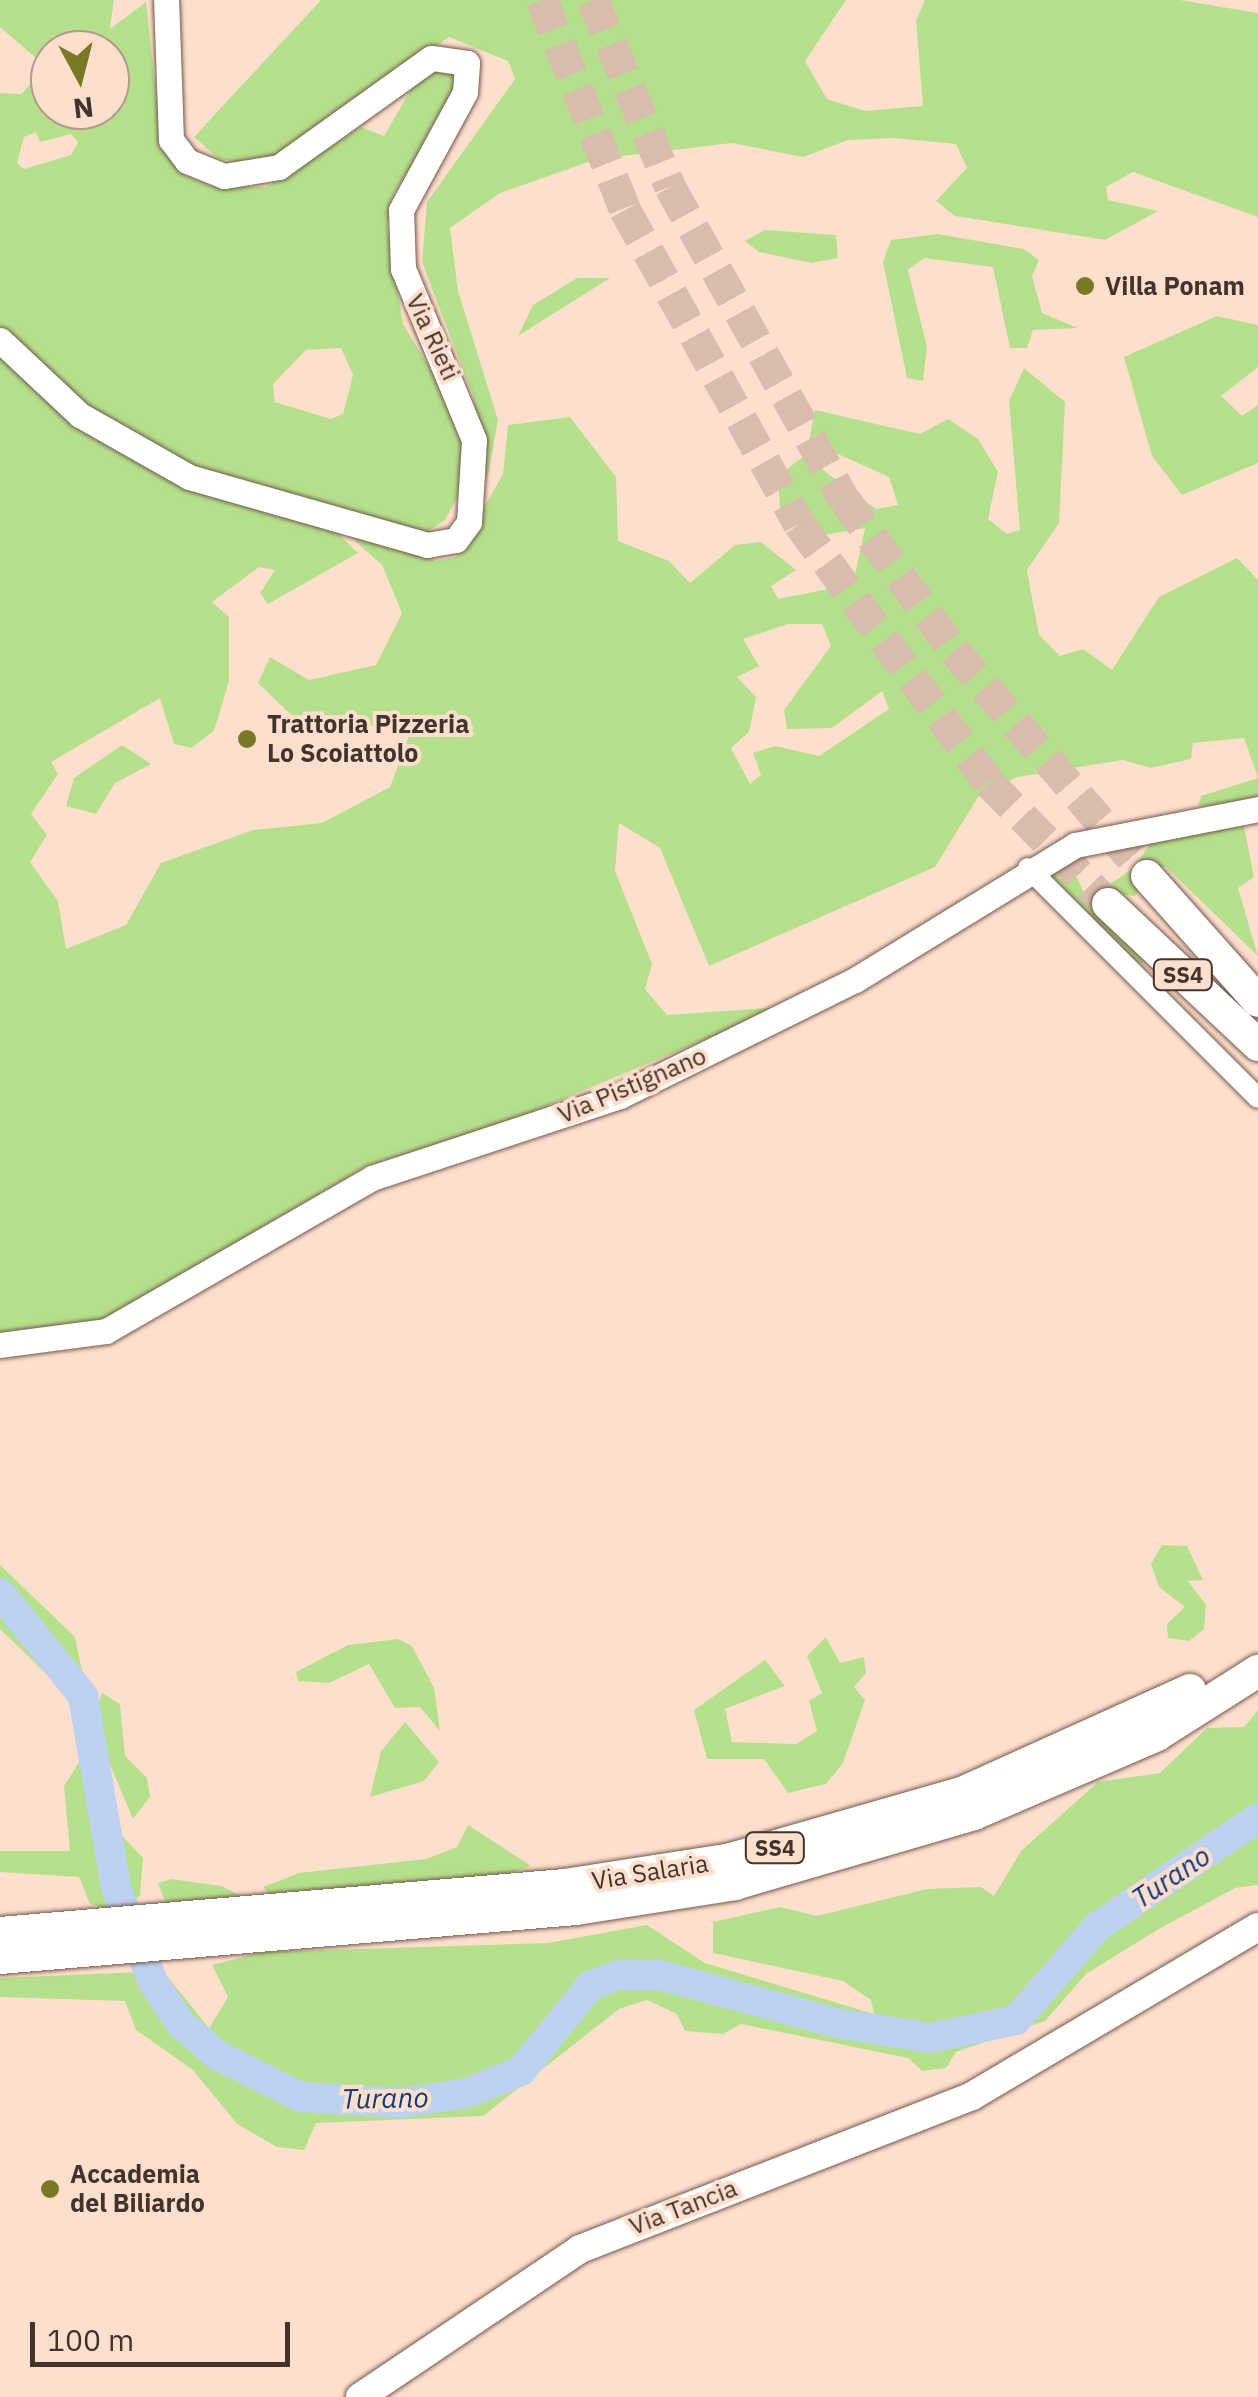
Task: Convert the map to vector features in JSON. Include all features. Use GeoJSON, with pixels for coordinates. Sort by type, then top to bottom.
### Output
{"type":"FeatureCollection","features":[{"type":"Feature","properties":{"kind":"highway","name":"SS4"},"geometry":{"type":"LineString","coordinates":[[1147,876],[1258,1001]]}},
{"type":"Feature","properties":{"kind":"highway","name":"SS4"},"geometry":{"type":"LineString","coordinates":[[1108,904],[1258,1045]]}},
{"type":"Feature","properties":{"kind":"highway","name":"Via Salaria"},"geometry":{"type":"LineString","coordinates":[[259,1924],[564,1885],[848,1830],[1114,1730],[1258,1649]]}},
{"type":"Feature","properties":{"kind":"highway"},"geometry":{"type":"LineString","coordinates":[[1203,1708],[1258,1671]]}},
{"type":"Feature","properties":{"kind":"highway","name":"SS4"},"geometry":{"type":"LineString","coordinates":[[1203,1708],[1258,1681]]}},
{"type":"Feature","properties":{"kind":"highway","name":"Via Salaria"},"geometry":{"type":"LineString","coordinates":[[0,1933],[58,1940],[259,1924],[576,1910],[735,1884],[974,1814],[1203,1708]]}},
{"type":"Feature","properties":{"kind":"highway","name":"Via Salaria"},"geometry":{"type":"LineString","coordinates":[[0,1958],[58,1940]]}},
{"type":"Feature","properties":{"kind":"main road","name":"Via Tancia"},"geometry":{"type":"LineString","coordinates":[[360,2397],[580,2249],[1032,2065],[1258,1927]]}},
{"type":"Feature","properties":{"kind":"street","name":"Via Rieti"},"geometry":{"type":"LineString","coordinates":[[0,340],[80,415],[189,476],[427,545],[456,540],[469,522],[474,440],[403,269],[401,210],[465,92],[467,63],[431,58],[279,167],[224,176],[187,160],[171,140],[166,0]]}},
{"type":"Feature","properties":{"kind":"street","name":"Via Pistignano"},"geometry":{"type":"LineString","coordinates":[[0,1345],[106,1331],[372,1178],[620,1096],[855,980],[1028,868],[1129,828],[1258,809]]}},
{"type":"Feature","properties":{"kind":"street"},"geometry":{"type":"LineString","coordinates":[[1028,868],[1258,1098]]}},
{"type":"Feature","properties":{"kind":"green space"},"geometry":{"type":"Polygon","coordinates":[[[0,0],[114,0],[110,29],[146,2],[162,149],[186,176],[211,186],[266,187],[361,127],[384,136],[420,74],[447,67],[457,74],[455,98],[394,193],[387,226],[403,324],[464,425],[465,483],[445,520],[418,538],[214,480],[75,400],[0,329],[0,93],[22,94],[30,83],[30,130],[130,130],[130,30],[30,30],[30,53],[0,27],[0,0]],[[36,132],[24,137],[17,163],[24,169],[71,155],[78,142],[71,134],[40,142],[36,132]],[[341,348],[306,350],[273,384],[275,402],[331,419],[343,414],[353,375],[341,348]]]}},
{"type":"Feature","properties":{"kind":"green space"},"geometry":{"type":"Polygon","coordinates":[[[321,0],[846,0],[805,61],[827,99],[865,111],[923,106],[916,21],[925,0],[1180,0],[1258,13],[1258,217],[1133,172],[1106,187],[1108,200],[1158,211],[1105,240],[955,216],[936,201],[967,168],[956,144],[893,138],[848,140],[803,157],[732,143],[597,159],[500,193],[450,228],[458,291],[498,420],[487,482],[473,396],[422,262],[427,202],[515,79],[508,61],[449,37],[301,146],[248,165],[218,158],[194,137],[321,0]]]}},
{"type":"Feature","properties":{"kind":"green space"},"geometry":{"type":"Polygon","coordinates":[[[765,230],[836,235],[838,258],[812,263],[759,252],[745,241],[765,230]]]}},
{"type":"Feature","properties":{"kind":"green space"},"geometry":{"type":"Polygon","coordinates":[[[938,234],[1024,249],[1039,260],[1032,276],[1042,313],[1078,328],[1033,330],[1027,348],[1010,348],[993,267],[924,258],[908,270],[927,347],[923,381],[907,378],[883,262],[891,240],[938,234]]]}},
{"type":"Feature","properties":{"kind":"green space"},"geometry":{"type":"Polygon","coordinates":[[[577,278],[610,278],[518,336],[533,305],[577,278]]]}},
{"type":"Feature","properties":{"kind":"green space"},"geometry":{"type":"Polygon","coordinates":[[[1217,316],[1258,325],[1258,367],[1221,396],[1242,416],[1258,405],[1258,463],[1182,495],[1152,456],[1124,357],[1217,316]]]}},
{"type":"Feature","properties":{"kind":"green space"},"geometry":{"type":"Polygon","coordinates":[[[0,357],[77,424],[330,526],[358,553],[268,604],[260,593],[275,570],[259,567],[212,602],[229,617],[229,681],[214,731],[191,748],[174,744],[160,698],[51,762],[58,774],[31,814],[47,835],[30,862],[58,901],[66,949],[126,925],[161,863],[253,830],[322,823],[390,787],[414,723],[395,715],[354,736],[308,731],[258,683],[270,657],[309,680],[376,665],[402,613],[382,565],[346,533],[411,546],[436,561],[456,557],[503,474],[508,425],[570,417],[616,477],[618,541],[669,561],[690,583],[735,545],[761,542],[796,570],[771,586],[778,599],[853,584],[865,528],[818,536],[780,509],[778,476],[804,456],[876,509],[898,505],[889,477],[809,441],[815,410],[920,434],[948,419],[978,439],[998,472],[988,519],[1007,534],[1020,530],[1009,401],[1024,368],[1065,402],[1059,523],[1027,570],[1039,635],[1060,656],[1083,649],[1112,670],[1159,597],[1237,558],[1258,580],[1258,778],[1244,738],[1193,743],[1191,759],[1151,768],[1123,760],[1018,777],[980,794],[935,867],[709,966],[660,848],[619,823],[615,871],[652,964],[645,989],[667,1015],[783,1007],[505,1123],[366,1166],[102,1322],[0,1336],[0,357]],[[788,624],[743,639],[759,666],[737,677],[756,697],[749,732],[731,748],[750,784],[761,775],[753,753],[775,746],[819,756],[889,709],[882,691],[832,728],[787,729],[784,710],[831,646],[822,624],[788,624]]]}},
{"type":"Feature","properties":{"kind":"green space"},"geometry":{"type":"Polygon","coordinates":[[[122,745],[151,764],[115,783],[96,814],[66,806],[74,778],[122,745]]]}},
{"type":"Feature","properties":{"kind":"green space"},"geometry":{"type":"Polygon","coordinates":[[[1258,778],[1258,802],[1198,806],[1201,796],[1258,778]]]}},
{"type":"Feature","properties":{"kind":"green space"},"geometry":{"type":"Polygon","coordinates":[[[1244,826],[1254,877],[1238,888],[1258,956],[1166,867],[1154,868],[1135,896],[1120,894],[1154,961],[1132,964],[1049,877],[1071,865],[1087,899],[1134,868],[1152,841],[1244,826]]]}},
{"type":"Feature","properties":{"kind":"green space"},"geometry":{"type":"Polygon","coordinates":[[[1162,1545],[1187,1546],[1203,1580],[1188,1581],[1206,1605],[1204,1629],[1189,1641],[1168,1638],[1167,1624],[1185,1607],[1159,1587],[1151,1564],[1162,1545]]]}},
{"type":"Feature","properties":{"kind":"green space"},"geometry":{"type":"Polygon","coordinates":[[[0,1565],[75,1637],[87,1695],[71,1698],[0,1629],[0,1565]]]}},
{"type":"Feature","properties":{"kind":"green space"},"geometry":{"type":"Polygon","coordinates":[[[826,1637],[840,1663],[864,1657],[866,1673],[854,1687],[865,1700],[843,1763],[826,1784],[788,1793],[764,1759],[707,1759],[694,1710],[765,1660],[785,1686],[725,1709],[732,1742],[796,1744],[817,1731],[809,1701],[822,1693],[807,1656],[826,1637]]]}},
{"type":"Feature","properties":{"kind":"green space"},"geometry":{"type":"Polygon","coordinates":[[[398,1639],[412,1646],[434,1688],[440,1731],[420,1707],[395,1708],[369,1664],[329,1683],[298,1681],[296,1672],[348,1645],[398,1639]]]}},
{"type":"Feature","properties":{"kind":"green space"},"geometry":{"type":"Polygon","coordinates":[[[102,1693],[120,1704],[125,1756],[147,1778],[150,1797],[133,1819],[92,1722],[102,1693]]]}},
{"type":"Feature","properties":{"kind":"green space"},"geometry":{"type":"Polygon","coordinates":[[[1258,1710],[1258,1885],[1235,1888],[1157,1930],[1086,1974],[1045,2021],[956,2052],[946,2068],[922,2071],[908,2058],[741,2024],[723,2034],[685,2031],[677,2014],[647,2000],[619,2009],[483,2116],[316,2123],[304,2150],[277,2147],[237,2124],[193,2070],[136,2030],[125,2001],[0,1997],[0,1978],[163,1971],[209,2028],[228,1997],[212,1965],[263,1952],[548,1943],[647,1925],[705,1963],[874,2014],[871,2000],[843,1981],[713,1953],[713,1922],[780,1907],[817,1916],[927,1889],[981,1887],[994,1896],[1021,1851],[1098,1782],[1160,1773],[1207,1728],[1244,1727],[1258,1710]]]}},
{"type":"Feature","properties":{"kind":"green space"},"geometry":{"type":"Polygon","coordinates":[[[405,1722],[439,1762],[424,1781],[370,1797],[381,1751],[405,1722]]]}},
{"type":"Feature","properties":{"kind":"green space"},"geometry":{"type":"Polygon","coordinates":[[[87,1750],[101,1770],[96,1808],[143,1858],[140,1896],[116,1911],[90,1904],[79,1877],[0,1872],[0,1851],[70,1851],[64,1786],[87,1750]]]}},
{"type":"Feature","properties":{"kind":"green space"},"geometry":{"type":"Polygon","coordinates":[[[468,1825],[531,1866],[497,1877],[270,1894],[263,1887],[299,1873],[426,1859],[457,1847],[468,1825]]]}},
{"type":"Feature","properties":{"kind":"green space"},"geometry":{"type":"Polygon","coordinates":[[[171,1879],[221,1886],[244,1897],[166,1904],[158,1883],[171,1879]]]}},
{"type":"Feature","properties":{"kind":"waterway","name":"Turano"},"geometry":{"type":"LineString","coordinates":[[0,1593],[83,1696],[116,1888],[153,1982],[181,2024],[217,2055],[301,2097],[401,2103],[467,2093],[521,2071],[591,1985],[619,1975],[659,1975],[841,2024],[930,2038],[1016,2020],[1097,1927],[1258,1818]]}},
{"type":"Feature","properties":{"kind":"tunnel"},"geometry":{"type":"LineString","coordinates":[[542,0],[625,210],[799,524],[989,783],[1108,904]]}},
{"type":"Feature","properties":{"kind":"tunnel"},"geometry":{"type":"LineString","coordinates":[[593,0],[670,187],[844,499],[954,651],[1147,876]]}},
{"type":"Feature","properties":{"kind":"place","name":"Villa Ponam"},"geometry":{"type":"Point","coordinates":[1085,286]}},
{"type":"Feature","properties":{"kind":"place","name":"Trattoria Pizzeria Lo Scoiattolo"},"geometry":{"type":"Point","coordinates":[247,739]}},
{"type":"Feature","properties":{"kind":"place","name":"Accademia del Biliardo"},"geometry":{"type":"Point","coordinates":[50,2189]}}]}
